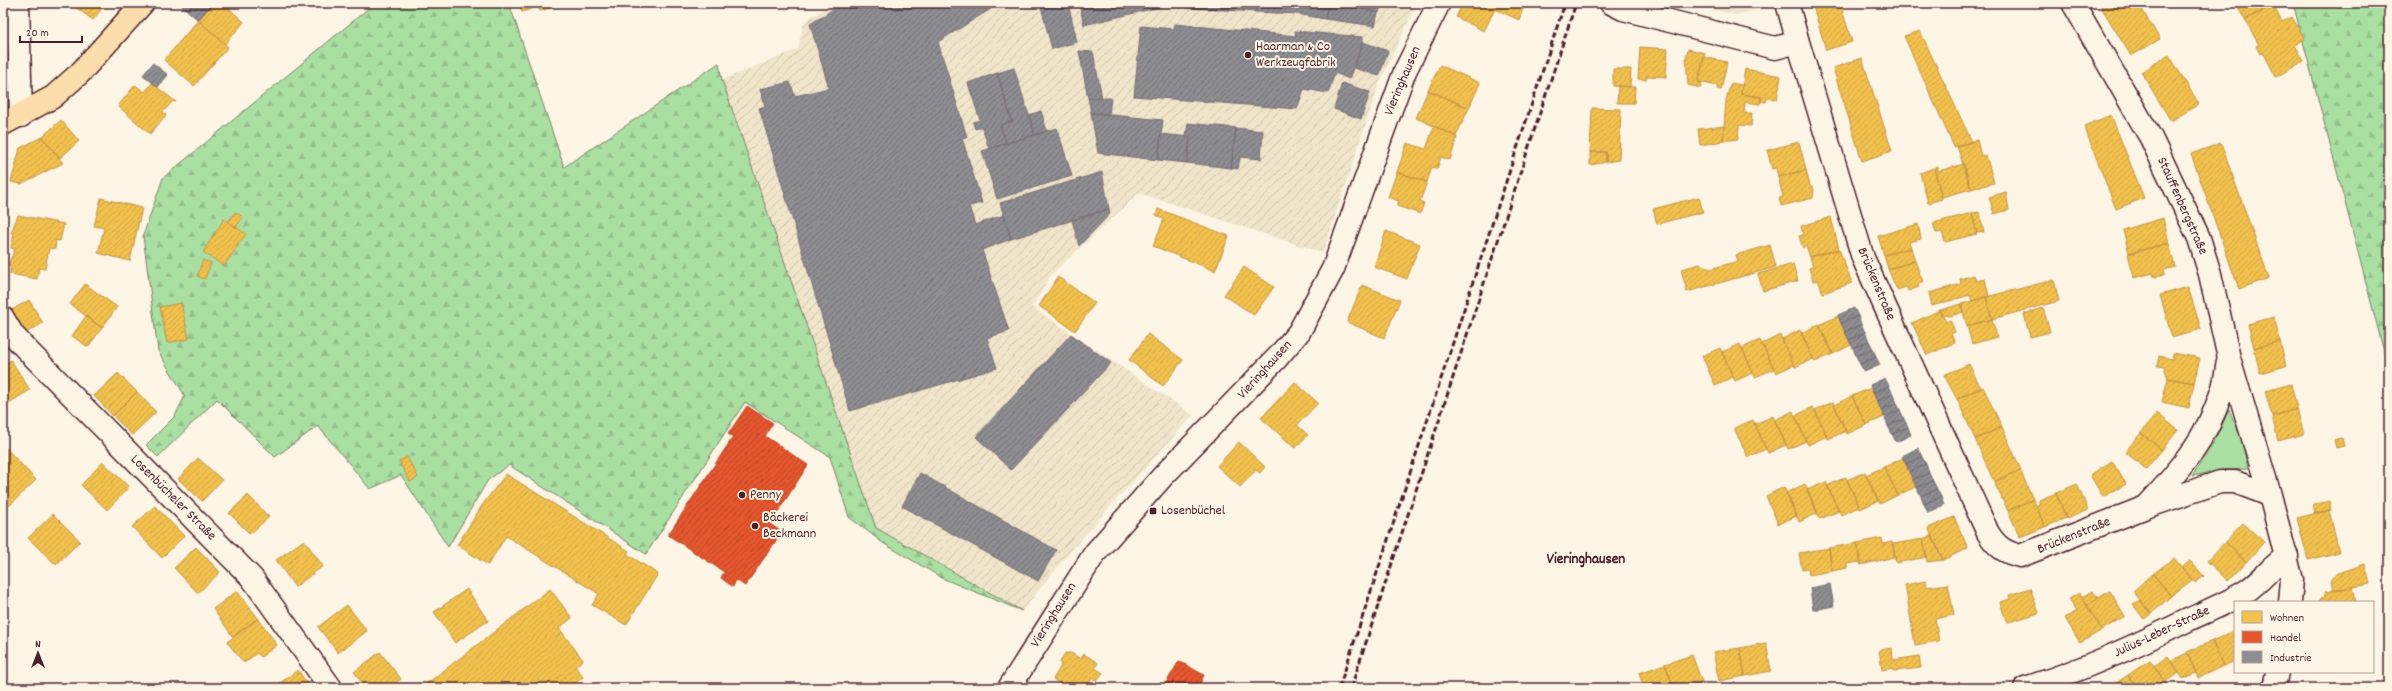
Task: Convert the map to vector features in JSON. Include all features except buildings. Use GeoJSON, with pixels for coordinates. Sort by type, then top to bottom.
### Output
{"type":"FeatureCollection","features":[{"type":"Feature","properties":{"kind":"main road"},"geometry":{"type":"LineString","coordinates":[[12,120],[53,97],[80,73],[143,3]]}},
{"type":"Feature","properties":{"kind":"street"},"geometry":{"type":"LineString","coordinates":[[12,120],[18,3]]}},
{"type":"Feature","properties":{"kind":"street","name":"Vieringhausen"},"geometry":{"type":"LineString","coordinates":[[1009,688],[1095,553],[1163,476],[1277,358],[1299,332],[1333,269],[1405,71],[1439,3]]}},
{"type":"Feature","properties":{"kind":"street"},"geometry":{"type":"LineString","coordinates":[[1611,3],[1623,9],[1775,48],[1798,42]]}},
{"type":"Feature","properties":{"kind":"street","name":"Brückenstraße"},"geometry":{"type":"LineString","coordinates":[[1787,3],[1863,258],[1985,527],[1996,546],[2005,552],[2020,556],[2146,507],[2220,482],[2235,482],[2270,495]]}},
{"type":"Feature","properties":{"kind":"street","name":"Stauffenbergstraße"},"geometry":{"type":"LineString","coordinates":[[2073,3],[2151,138],[2185,206],[2199,238],[2210,274],[2229,358],[2270,495]]}},
{"type":"Feature","properties":{"kind":"street","name":"Losenbücheler Straße"},"geometry":{"type":"LineString","coordinates":[[3,318],[18,340],[252,578],[330,688]]}},
{"type":"Feature","properties":{"kind":"street","name":"Brückenstraße"},"geometry":{"type":"LineString","coordinates":[[2146,507],[2186,463],[2201,438],[2222,394],[2229,358]]}},
{"type":"Feature","properties":{"kind":"street"},"geometry":{"type":"LineString","coordinates":[[2270,495],[2292,580],[2290,601]]}},
{"type":"Feature","properties":{"kind":"street","name":"Julius-Leber-Straße"},"geometry":{"type":"LineString","coordinates":[[2025,688],[2054,679],[2091,664],[2215,607],[2248,590],[2271,567],[2287,556]]}},
{"type":"Feature","properties":{"kind":"street"},"geometry":{"type":"LineString","coordinates":[[2274,688],[2277,673]]}},
{"type":"Feature","properties":{"kind":"shaded area"},"geometry":{"type":"Polygon","coordinates":[[[834,3],[1417,3],[1379,84],[1323,253],[1139,193],[1052,274],[1032,307],[1193,415],[1073,548],[1022,611],[876,528],[722,80],[798,49],[804,22],[834,3]]]}},
{"type":"Feature","properties":{"kind":"shaded area"},"geometry":{"type":"Polygon","coordinates":[[[1691,3],[1760,3],[1761,9],[1735,15],[1691,3]]]}},
{"type":"Feature","properties":{"kind":"green space"},"geometry":{"type":"Polygon","coordinates":[[[375,3],[509,3],[564,167],[719,63],[722,80],[876,528],[1022,611],[944,579],[883,543],[849,517],[830,457],[745,402],[646,554],[509,465],[488,480],[448,547],[401,475],[370,489],[318,426],[275,457],[217,399],[158,457],[146,445],[175,416],[185,396],[158,351],[143,236],[163,178],[375,3]]]}},
{"type":"Feature","properties":{"kind":"green space"},"geometry":{"type":"Polygon","coordinates":[[[2293,3],[2389,3],[2389,371],[2293,3]]]}},
{"type":"Feature","properties":{"kind":"green space"},"geometry":{"type":"Polygon","coordinates":[[[2229,410],[2241,437],[2248,469],[2222,470],[2192,476],[2213,444],[2229,410]]]}},
{"type":"Feature","properties":{"kind":"railway"},"geometry":{"type":"LineString","coordinates":[[1339,688],[1565,3]]}},
{"type":"Feature","properties":{"kind":"railway"},"geometry":{"type":"LineString","coordinates":[[1351,688],[1576,3]]}},
{"type":"Feature","properties":{"kind":"place","name":"Haarman & Co Werkzeugfabrik"},"geometry":{"type":"Point","coordinates":[1248,55]}},
{"type":"Feature","properties":{"kind":"place","name":"Penny"},"geometry":{"type":"Point","coordinates":[742,495]}},
{"type":"Feature","properties":{"kind":"place","name":"Losenbüchel"},"geometry":{"type":"Point","coordinates":[1153,511]}},
{"type":"Feature","properties":{"kind":"place","name":"Bäckerei Beckmann"},"geometry":{"type":"Point","coordinates":[755,526]}},
{"type":"Feature","properties":{"kind":"district","name":"Vieringhausen"},"geometry":{"type":"Point","coordinates":[1586,560]}}]}
